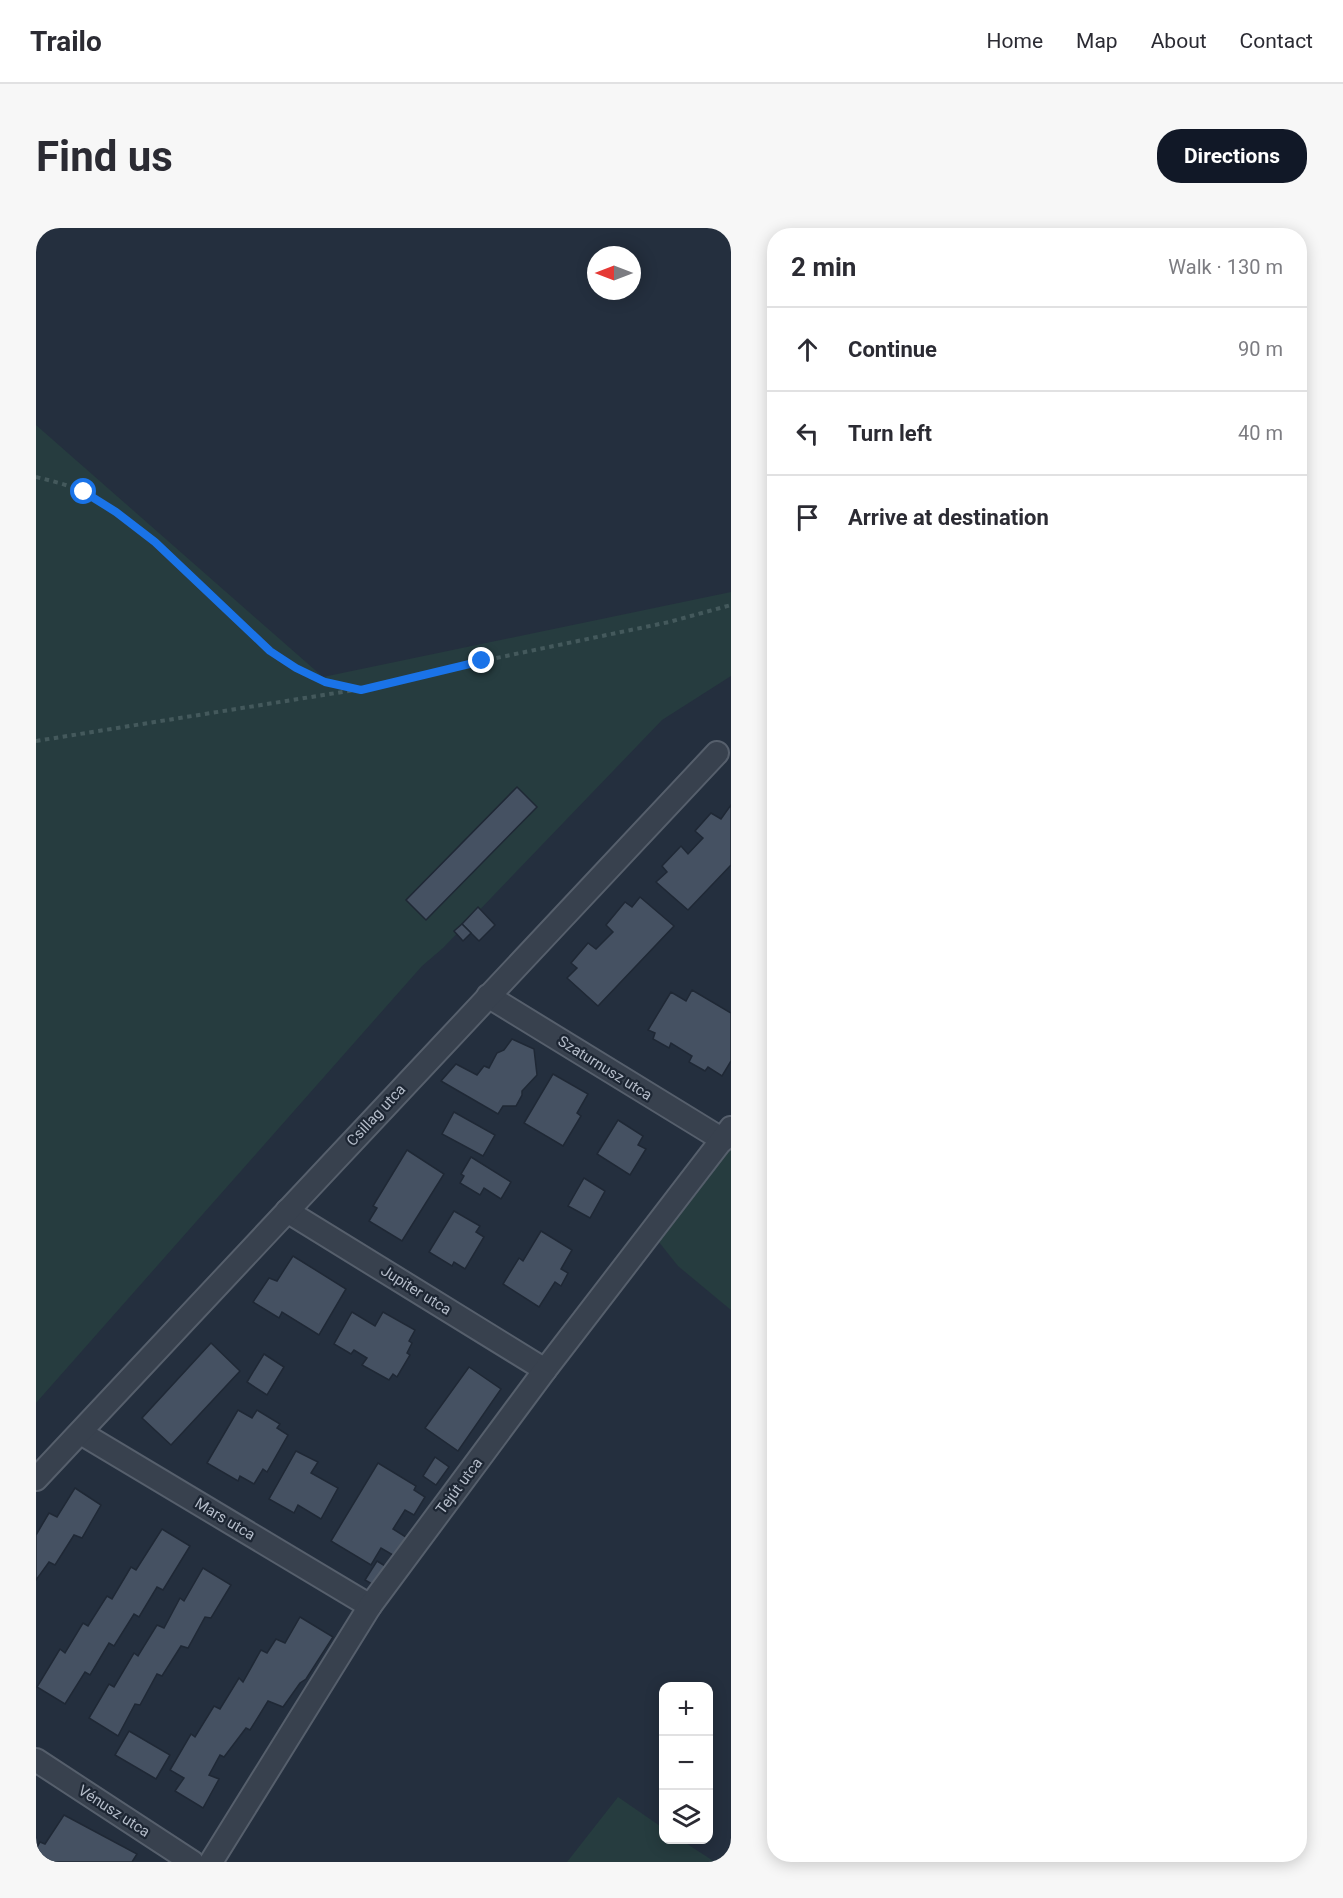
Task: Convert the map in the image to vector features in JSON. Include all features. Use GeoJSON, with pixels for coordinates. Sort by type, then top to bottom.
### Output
{"type":"FeatureCollection","features":[{"type":"Feature","properties":{"kind":"street","name":"Csillag utca"},"geometry":{"type":"LineString","coordinates":[[36,1479],[717,753]]}},
{"type":"Feature","properties":{"kind":"street","name":"Szaturnusz utca"},"geometry":{"type":"LineString","coordinates":[[488,996],[727,1134]]}},
{"type":"Feature","properties":{"kind":"street","name":"Tejút utca"},"geometry":{"type":"LineString","coordinates":[[211,1862],[370,1606],[545,1370],[727,1134]]}},
{"type":"Feature","properties":{"kind":"street","name":"Jupiter utca"},"geometry":{"type":"LineString","coordinates":[[287,1210],[545,1370]]}},
{"type":"Feature","properties":{"kind":"street","name":"Mars utca"},"geometry":{"type":"LineString","coordinates":[[81,1433],[370,1606]]}},
{"type":"Feature","properties":{"kind":"street","name":"Vénusz utca"},"geometry":{"type":"LineString","coordinates":[[36,1760],[192,1862]]}},
{"type":"Feature","properties":{"kind":"path"},"geometry":{"type":"LineString","coordinates":[[36,477],[84,492],[116,512],[155,542],[270,651],[325,682],[361,690]]}},
{"type":"Feature","properties":{"kind":"path"},"geometry":{"type":"LineString","coordinates":[[36,741],[361,690],[482,661],[669,622],[731,605]]}},
{"type":"Feature","properties":{"kind":"green space"},"geometry":{"type":"Polygon","coordinates":[[[36,425],[323,677],[731,592],[731,676],[662,720],[443,948],[422,966],[36,1403],[36,425]]]}},
{"type":"Feature","properties":{"kind":"green space"},"geometry":{"type":"Polygon","coordinates":[[[731,1128],[731,1310],[678,1266],[651,1232],[731,1128]]]}},
{"type":"Feature","properties":{"kind":"green space"},"geometry":{"type":"Polygon","coordinates":[[[618,1797],[659,1825],[659,1844],[687,1844],[715,1862],[567,1862],[618,1797]]]}},
{"type":"Feature","properties":{"kind":"building"},"geometry":{"type":"Polygon","coordinates":[[[517,787],[537,807],[426,920],[406,900],[517,787]]]}},
{"type":"Feature","properties":{"kind":"building"},"geometry":{"type":"Polygon","coordinates":[[[731,805],[731,865],[688,910],[656,882],[667,872],[662,866],[681,846],[688,854],[703,838],[695,831],[711,813],[721,819],[731,805]]]}},
{"type":"Feature","properties":{"kind":"building"},"geometry":{"type":"Polygon","coordinates":[[[640,897],[674,926],[598,1006],[567,978],[577,968],[571,963],[588,943],[596,949],[613,932],[606,925],[625,902],[632,907],[640,897]]]}},
{"type":"Feature","properties":{"kind":"building"},"geometry":{"type":"Polygon","coordinates":[[[478,907],[495,925],[479,941],[462,924],[478,907]]]}},
{"type":"Feature","properties":{"kind":"building"},"geometry":{"type":"Polygon","coordinates":[[[462,924],[471,933],[463,941],[454,931],[462,924]]]}},
{"type":"Feature","properties":{"kind":"building"},"geometry":{"type":"Polygon","coordinates":[[[692,990],[731,1013],[731,1061],[722,1076],[708,1067],[705,1071],[689,1062],[692,1056],[671,1043],[669,1048],[653,1039],[655,1033],[648,1030],[671,992],[686,1001],[692,990]]]}},
{"type":"Feature","properties":{"kind":"building"},"geometry":{"type":"Polygon","coordinates":[[[512,1039],[534,1049],[537,1075],[522,1091],[516,1106],[503,1106],[498,1114],[441,1081],[456,1064],[477,1075],[484,1066],[489,1068],[497,1053],[504,1050],[512,1039]]]}},
{"type":"Feature","properties":{"kind":"building"},"geometry":{"type":"Polygon","coordinates":[[[553,1074],[588,1094],[577,1113],[581,1116],[563,1146],[524,1123],[553,1074]]]}},
{"type":"Feature","properties":{"kind":"building"},"geometry":{"type":"Polygon","coordinates":[[[454,1112],[495,1135],[483,1156],[442,1134],[454,1112]]]}},
{"type":"Feature","properties":{"kind":"building"},"geometry":{"type":"Polygon","coordinates":[[[618,1120],[643,1136],[638,1145],[646,1149],[630,1175],[597,1154],[618,1120]]]}},
{"type":"Feature","properties":{"kind":"building"},"geometry":{"type":"Polygon","coordinates":[[[407,1150],[444,1174],[402,1241],[369,1221],[377,1208],[373,1206],[407,1150]]]}},
{"type":"Feature","properties":{"kind":"building"},"geometry":{"type":"Polygon","coordinates":[[[471,1157],[511,1182],[501,1199],[484,1188],[480,1195],[460,1183],[464,1176],[461,1174],[471,1157]]]}},
{"type":"Feature","properties":{"kind":"building"},"geometry":{"type":"Polygon","coordinates":[[[584,1178],[605,1191],[590,1218],[568,1206],[584,1178]]]}},
{"type":"Feature","properties":{"kind":"building"},"geometry":{"type":"Polygon","coordinates":[[[454,1211],[480,1226],[476,1232],[484,1237],[465,1269],[454,1262],[452,1266],[429,1252],[454,1211]]]}},
{"type":"Feature","properties":{"kind":"building"},"geometry":{"type":"Polygon","coordinates":[[[541,1231],[572,1250],[561,1269],[568,1273],[561,1286],[555,1282],[539,1307],[503,1284],[519,1258],[523,1261],[541,1231]]]}},
{"type":"Feature","properties":{"kind":"building"},"geometry":{"type":"Polygon","coordinates":[[[293,1256],[346,1289],[319,1335],[282,1312],[279,1318],[253,1302],[269,1278],[277,1281],[293,1256]]]}},
{"type":"Feature","properties":{"kind":"building"},"geometry":{"type":"Polygon","coordinates":[[[352,1312],[375,1326],[383,1312],[415,1330],[409,1341],[412,1343],[407,1353],[410,1355],[397,1377],[393,1374],[389,1380],[362,1365],[367,1358],[354,1350],[351,1354],[334,1344],[352,1312]]]}},
{"type":"Feature","properties":{"kind":"building"},"geometry":{"type":"Polygon","coordinates":[[[211,1343],[240,1371],[171,1445],[142,1418],[211,1343]]]}},
{"type":"Feature","properties":{"kind":"building"},"geometry":{"type":"Polygon","coordinates":[[[264,1354],[284,1367],[267,1395],[247,1382],[264,1354]]]}},
{"type":"Feature","properties":{"kind":"building"},"geometry":{"type":"Polygon","coordinates":[[[469,1367],[501,1389],[458,1451],[425,1428],[469,1367]]]}},
{"type":"Feature","properties":{"kind":"building"},"geometry":{"type":"Polygon","coordinates":[[[238,1410],[252,1418],[257,1410],[280,1424],[277,1428],[288,1435],[267,1472],[263,1469],[254,1484],[240,1476],[238,1481],[207,1463],[238,1410]]]}},
{"type":"Feature","properties":{"kind":"building"},"geometry":{"type":"Polygon","coordinates":[[[296,1451],[318,1462],[311,1473],[338,1488],[321,1519],[298,1505],[294,1513],[269,1499],[296,1451]]]}},
{"type":"Feature","properties":{"kind":"building"},"geometry":{"type":"Polygon","coordinates":[[[435,1457],[449,1467],[436,1485],[423,1476],[435,1457]]]}},
{"type":"Feature","properties":{"kind":"building"},"geometry":{"type":"Polygon","coordinates":[[[378,1463],[416,1486],[414,1490],[425,1497],[414,1515],[405,1510],[393,1529],[409,1539],[398,1558],[381,1548],[371,1565],[331,1541],[378,1463]]]}},
{"type":"Feature","properties":{"kind":"building"},"geometry":{"type":"Polygon","coordinates":[[[75,1488],[101,1505],[82,1538],[74,1535],[55,1565],[49,1562],[36,1580],[36,1535],[49,1513],[57,1517],[75,1488]]]}},
{"type":"Feature","properties":{"kind":"building"},"geometry":{"type":"Polygon","coordinates":[[[162,1529],[190,1546],[163,1590],[157,1587],[139,1617],[134,1614],[114,1646],[109,1643],[90,1675],[85,1672],[65,1704],[37,1687],[60,1649],[65,1653],[83,1623],[88,1626],[107,1596],[112,1599],[131,1567],[136,1570],[162,1529]]]}},
{"type":"Feature","properties":{"kind":"building"},"geometry":{"type":"Polygon","coordinates":[[[377,1561],[390,1569],[379,1588],[365,1580],[377,1561]]]}},
{"type":"Feature","properties":{"kind":"building"},"geometry":{"type":"Polygon","coordinates":[[[203,1568],[231,1585],[211,1618],[205,1617],[188,1648],[181,1646],[162,1676],[157,1674],[140,1705],[135,1704],[118,1736],[89,1718],[109,1684],[114,1687],[134,1653],[138,1656],[157,1625],[164,1628],[180,1598],[184,1601],[203,1568]]]}},
{"type":"Feature","properties":{"kind":"building"},"geometry":{"type":"Polygon","coordinates":[[[300,1617],[333,1637],[306,1679],[300,1683],[283,1707],[268,1701],[250,1730],[246,1728],[224,1757],[220,1755],[209,1775],[219,1779],[203,1808],[175,1791],[184,1778],[170,1770],[191,1734],[195,1737],[214,1706],[220,1709],[239,1678],[243,1682],[261,1650],[267,1653],[276,1639],[285,1643],[300,1617]]]}},
{"type":"Feature","properties":{"kind":"building"},"geometry":{"type":"Polygon","coordinates":[[[129,1731],[170,1755],[156,1779],[115,1755],[129,1731]]]}},
{"type":"Feature","properties":{"kind":"building"},"geometry":{"type":"Polygon","coordinates":[[[64,1815],[137,1854],[132,1862],[36,1862],[36,1849],[40,1842],[45,1844],[64,1815]]]}},
{"type":"Feature","properties":{"kind":"route"},"geometry":{"type":"LineString","coordinates":[[84,492],[116,512],[155,542],[270,651],[296,668],[325,682],[361,690],[482,661]]}}]}
